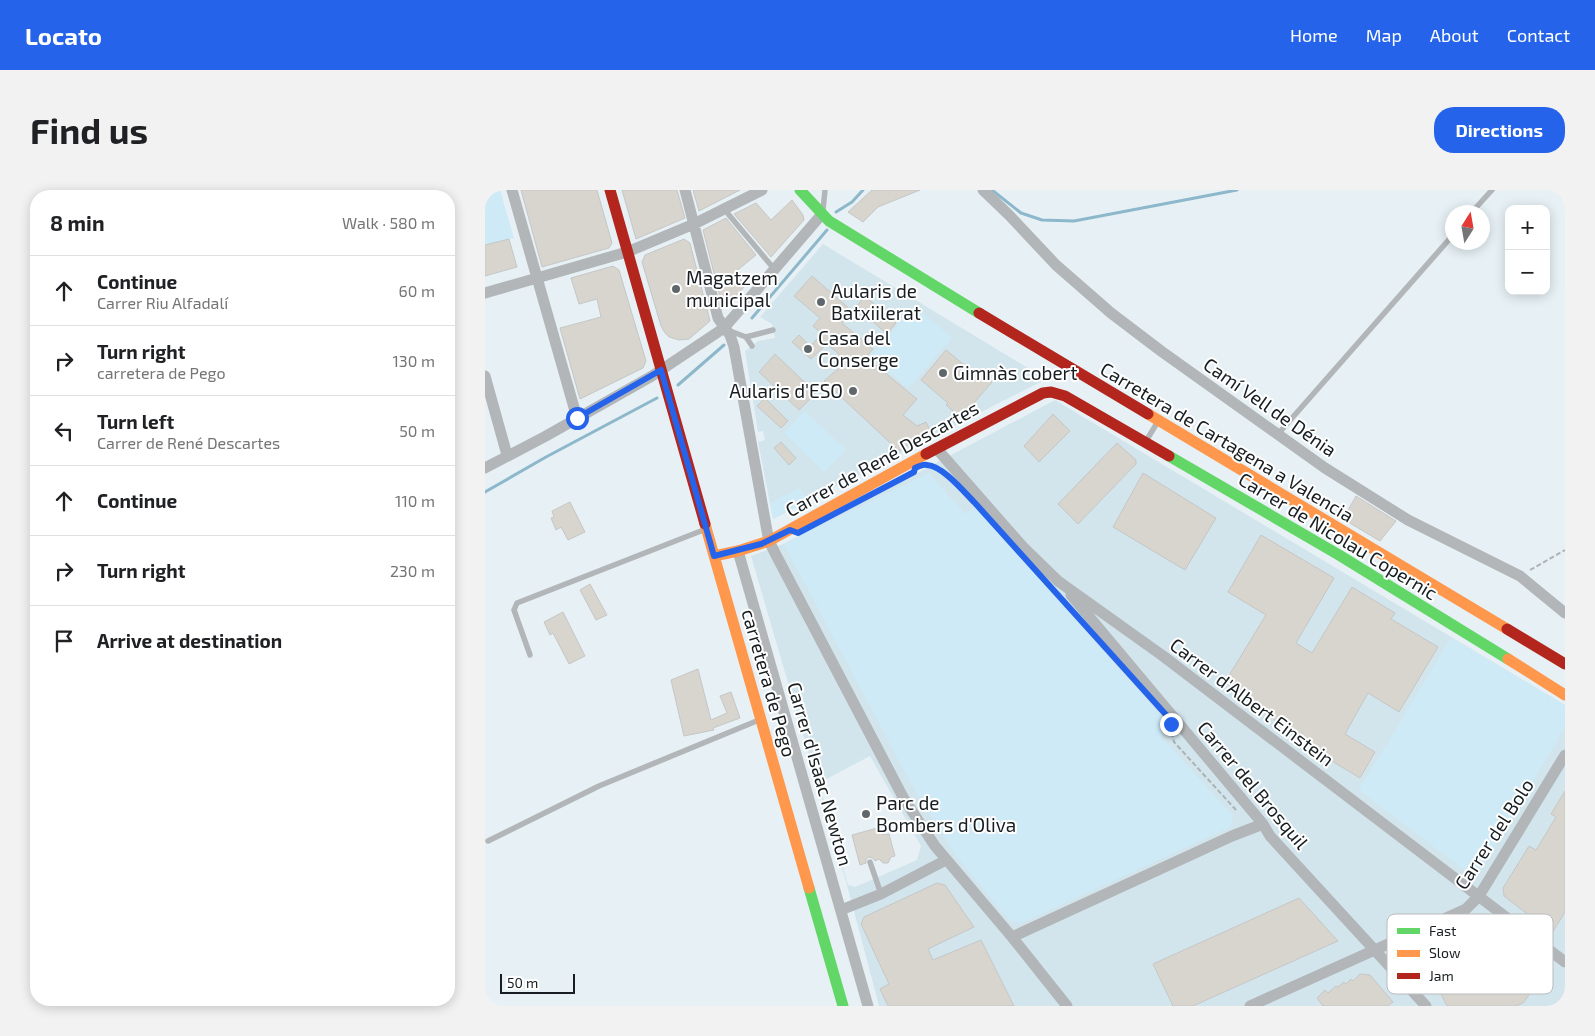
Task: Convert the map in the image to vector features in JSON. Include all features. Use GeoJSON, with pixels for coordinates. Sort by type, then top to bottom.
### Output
{"type":"FeatureCollection","features":[{"type":"Feature","properties":{"kind":"main road"},"geometry":{"type":"LineString","coordinates":[[610,190],[661,370]]}},
{"type":"Feature","properties":{"kind":"main road","name":"Carretera de Cartagena a Valencia"},"geometry":{"type":"LineString","coordinates":[[800,190],[822,214],[837,226],[889,259],[1565,664]]}},
{"type":"Feature","properties":{"kind":"main road","name":"carretera de Pego"},"geometry":{"type":"LineString","coordinates":[[661,370],[843,1006]]}},
{"type":"Feature","properties":{"kind":"main road","name":"Carrer de René Descartes"},"geometry":{"type":"LineString","coordinates":[[714,556],[769,541],[955,438],[1043,393],[1051,392],[1065,396]]}},
{"type":"Feature","properties":{"kind":"main road","name":"Carrer de Nicolau Copernic"},"geometry":{"type":"LineString","coordinates":[[1065,396],[1339,555],[1565,695]]}},
{"type":"Feature","properties":{"kind":"street"},"geometry":{"type":"LineString","coordinates":[[512,190],[577,418]]}},
{"type":"Feature","properties":{"kind":"street"},"geometry":{"type":"LineString","coordinates":[[685,190],[718,318],[730,335],[734,347],[769,541],[904,799],[935,846],[1067,1006]]}},
{"type":"Feature","properties":{"kind":"street"},"geometry":{"type":"LineString","coordinates":[[485,293],[627,252],[694,224],[763,190]]}},
{"type":"Feature","properties":{"kind":"street","name":"Camí Vell de Dénia"},"geometry":{"type":"LineString","coordinates":[[983,190],[1056,265],[1111,313],[1161,351],[1325,468],[1408,520],[1520,576],[1565,613]]}},
{"type":"Feature","properties":{"kind":"street"},"geometry":{"type":"LineString","coordinates":[[485,468],[661,370],[724,328],[822,214]]}},
{"type":"Feature","properties":{"kind":"street"},"geometry":{"type":"LineString","coordinates":[[485,376],[507,455]]}},
{"type":"Feature","properties":{"kind":"street","name":"Carrer d'Albert Einstein"},"geometry":{"type":"LineString","coordinates":[[937,449],[1056,586],[1163,656],[1502,914]]}},
{"type":"Feature","properties":{"kind":"street","name":"Carrer d'Isaac Newton"},"geometry":{"type":"LineString","coordinates":[[738,551],[868,1006]]}},
{"type":"Feature","properties":{"kind":"street","name":"Carrer del Brosquil"},"geometry":{"type":"LineString","coordinates":[[1056,586],[1257,826],[1271,836],[1387,964]]}},
{"type":"Feature","properties":{"kind":"street","name":"Carrer del Bolo"},"geometry":{"type":"LineString","coordinates":[[1454,914],[1466,909],[1479,896],[1565,755]]}},
{"type":"Feature","properties":{"kind":"street"},"geometry":{"type":"LineString","coordinates":[[1012,937],[1257,826]]}},
{"type":"Feature","properties":{"kind":"street"},"geometry":{"type":"LineString","coordinates":[[841,910],[881,894],[947,860]]}},
{"type":"Feature","properties":{"kind":"street","name":"Carrer del Bolo"},"geometry":{"type":"LineString","coordinates":[[1250,1006],[1387,943]]}},
{"type":"Feature","properties":{"kind":"street","name":"Carrer d'Albert Einstein"},"geometry":{"type":"LineString","coordinates":[[1553,953],[1565,962]]}},
{"type":"Feature","properties":{"kind":"street","name":"Carrer del Brosquil"},"geometry":{"type":"LineString","coordinates":[[1414,994],[1425,1006]]}},
{"type":"Feature","properties":{"kind":"lane"},"geometry":{"type":"LineString","coordinates":[[822,214],[825,190]]}},
{"type":"Feature","properties":{"kind":"lane"},"geometry":{"type":"LineString","coordinates":[[1478,205],[1491,190]]}},
{"type":"Feature","properties":{"kind":"lane"},"geometry":{"type":"LineString","coordinates":[[724,209],[775,270]]}},
{"type":"Feature","properties":{"kind":"lane"},"geometry":{"type":"LineString","coordinates":[[1278,434],[1445,244]]}},
{"type":"Feature","properties":{"kind":"lane"},"geometry":{"type":"LineString","coordinates":[[724,328],[746,337],[752,346]]}},
{"type":"Feature","properties":{"kind":"lane"},"geometry":{"type":"LineString","coordinates":[[746,337],[773,330]]}},
{"type":"Feature","properties":{"kind":"lane"},"geometry":{"type":"LineString","coordinates":[[1145,443],[1158,421]]}},
{"type":"Feature","properties":{"kind":"lane"},"geometry":{"type":"LineString","coordinates":[[530,655],[514,610],[517,603],[706,529]]}},
{"type":"Feature","properties":{"kind":"lane"},"geometry":{"type":"LineString","coordinates":[[488,841],[599,786],[761,719]]}},
{"type":"Feature","properties":{"kind":"lane"},"geometry":{"type":"LineString","coordinates":[[870,862],[881,894]]}},
{"type":"Feature","properties":{"kind":"path"},"geometry":{"type":"LineString","coordinates":[[930,465],[942,471]]}},
{"type":"Feature","properties":{"kind":"path"},"geometry":{"type":"LineString","coordinates":[[1520,576],[1565,550]]}},
{"type":"Feature","properties":{"kind":"path"},"geometry":{"type":"LineString","coordinates":[[1056,586],[1063,602]]}},
{"type":"Feature","properties":{"kind":"path"},"geometry":{"type":"LineString","coordinates":[[1172,728],[1174,742],[1257,826]]}},
{"type":"Feature","properties":{"kind":"shaded area"},"geometry":{"type":"Polygon","coordinates":[[[485,190],[500,190],[514,238],[485,245],[485,190]]]}},
{"type":"Feature","properties":{"kind":"shaded area"},"geometry":{"type":"Polygon","coordinates":[[[823,244],[1046,379],[773,519],[758,442],[765,440],[763,431],[758,432],[745,351],[758,341],[775,338],[772,324],[760,317],[823,244]]]}},
{"type":"Feature","properties":{"kind":"shaded area"},"geometry":{"type":"Polygon","coordinates":[[[914,306],[952,338],[908,388],[871,356],[914,306]]]}},
{"type":"Feature","properties":{"kind":"shaded area"},"geometry":{"type":"Polygon","coordinates":[[[1055,400],[1565,705],[1565,1006],[879,1006],[847,885],[751,556],[783,544],[1055,400]],[[870,756],[819,783],[848,885],[855,887],[917,860],[921,846],[870,756]]]}},
{"type":"Feature","properties":{"kind":"shaded area"},"geometry":{"type":"Polygon","coordinates":[[[805,411],[846,450],[824,472],[784,433],[805,411]]]}},
{"type":"Feature","properties":{"kind":"shaded area"},"geometry":{"type":"Polygon","coordinates":[[[929,473],[965,514],[975,506],[1169,725],[1161,737],[1233,816],[1230,827],[1021,923],[1009,920],[955,854],[915,791],[784,544],[929,473]]]}},
{"type":"Feature","properties":{"kind":"shaded area"},"geometry":{"type":"Polygon","coordinates":[[[800,488],[807,502],[773,519],[770,503],[800,488]]]}},
{"type":"Feature","properties":{"kind":"shaded area"},"geometry":{"type":"Polygon","coordinates":[[[1451,638],[1565,705],[1565,727],[1479,872],[1468,873],[1359,790],[1451,638]]]}},
{"type":"Feature","properties":{"kind":"building"},"geometry":{"type":"Polygon","coordinates":[[[521,190],[597,190],[612,243],[609,248],[542,267],[521,190]]]}},
{"type":"Feature","properties":{"kind":"building"},"geometry":{"type":"Polygon","coordinates":[[[622,190],[677,190],[685,218],[636,239],[622,190]]]}},
{"type":"Feature","properties":{"kind":"building"},"geometry":{"type":"Polygon","coordinates":[[[693,190],[740,190],[699,211],[693,190]]]}},
{"type":"Feature","properties":{"kind":"building"},"geometry":{"type":"Polygon","coordinates":[[[872,190],[920,190],[878,207],[863,222],[848,212],[872,190]]]}},
{"type":"Feature","properties":{"kind":"building"},"geometry":{"type":"Polygon","coordinates":[[[792,200],[803,215],[804,220],[771,257],[734,214],[756,203],[771,220],[792,200]]]}},
{"type":"Feature","properties":{"kind":"building"},"geometry":{"type":"Polygon","coordinates":[[[726,218],[756,255],[734,273],[746,285],[729,301],[725,301],[720,297],[703,230],[726,218]]]}},
{"type":"Feature","properties":{"kind":"building"},"geometry":{"type":"Polygon","coordinates":[[[509,239],[517,267],[485,276],[485,245],[509,239]]]}},
{"type":"Feature","properties":{"kind":"building","name":"Magatzem municipal"},"geometry":{"type":"Polygon","coordinates":[[[684,239],[690,243],[710,321],[689,339],[679,340],[669,337],[661,326],[642,262],[645,255],[684,239]]]}},
{"type":"Feature","properties":{"kind":"building"},"geometry":{"type":"Polygon","coordinates":[[[613,266],[619,270],[646,361],[643,368],[580,399],[560,328],[601,317],[597,299],[579,304],[571,278],[613,266]]]}},
{"type":"Feature","properties":{"kind":"building"},"geometry":{"type":"Polygon","coordinates":[[[812,276],[852,311],[842,323],[873,349],[866,357],[917,399],[903,415],[917,426],[926,422],[932,434],[917,442],[915,441],[909,446],[907,445],[899,451],[824,381],[847,361],[827,344],[811,359],[792,342],[799,335],[810,346],[822,334],[813,326],[820,318],[794,296],[812,276]]]}},
{"type":"Feature","properties":{"kind":"building"},"geometry":{"type":"Polygon","coordinates":[[[865,296],[896,323],[887,334],[856,307],[865,296]]]}},
{"type":"Feature","properties":{"kind":"building"},"geometry":{"type":"Polygon","coordinates":[[[946,350],[974,373],[977,369],[992,382],[961,418],[946,405],[948,403],[921,380],[946,350]]]}},
{"type":"Feature","properties":{"kind":"building"},"geometry":{"type":"Polygon","coordinates":[[[775,354],[816,393],[799,410],[759,372],[775,354]]]}},
{"type":"Feature","properties":{"kind":"building"},"geometry":{"type":"Polygon","coordinates":[[[765,398],[788,421],[781,428],[757,406],[765,398]]]}},
{"type":"Feature","properties":{"kind":"building"},"geometry":{"type":"Polygon","coordinates":[[[1053,414],[1070,431],[1039,462],[1024,446],[1053,414]]]}},
{"type":"Feature","properties":{"kind":"building"},"geometry":{"type":"Polygon","coordinates":[[[781,442],[796,458],[789,465],[774,448],[781,442]]]}},
{"type":"Feature","properties":{"kind":"building"},"geometry":{"type":"Polygon","coordinates":[[[1117,443],[1136,460],[1136,464],[1078,524],[1058,504],[1117,443]]]}},
{"type":"Feature","properties":{"kind":"building"},"geometry":{"type":"Polygon","coordinates":[[[1143,473],[1216,518],[1185,570],[1113,527],[1143,473]]]}},
{"type":"Feature","properties":{"kind":"building"},"geometry":{"type":"Polygon","coordinates":[[[1356,496],[1396,521],[1380,541],[1343,519],[1356,496]]]}},
{"type":"Feature","properties":{"kind":"building"},"geometry":{"type":"Polygon","coordinates":[[[570,502],[585,532],[568,540],[561,527],[556,530],[551,518],[554,517],[552,511],[570,502]]]}},
{"type":"Feature","properties":{"kind":"building"},"geometry":{"type":"Polygon","coordinates":[[[1261,535],[1334,578],[1296,643],[1312,653],[1352,587],[1395,613],[1391,619],[1438,647],[1399,712],[1368,693],[1345,734],[1375,752],[1360,778],[1315,751],[1225,682],[1266,615],[1228,592],[1261,535]]]}},
{"type":"Feature","properties":{"kind":"building"},"geometry":{"type":"Polygon","coordinates":[[[590,584],[607,615],[596,620],[580,590],[590,584]]]}},
{"type":"Feature","properties":{"kind":"building"},"geometry":{"type":"Polygon","coordinates":[[[563,612],[585,656],[569,664],[553,633],[550,635],[544,622],[563,612]]]}},
{"type":"Feature","properties":{"kind":"building"},"geometry":{"type":"Polygon","coordinates":[[[698,669],[711,720],[727,713],[720,696],[731,692],[740,718],[713,728],[714,730],[684,736],[671,680],[698,669]]]}},
{"type":"Feature","properties":{"kind":"building"},"geometry":{"type":"Polygon","coordinates":[[[1565,791],[1565,912],[1553,931],[1553,914],[1527,914],[1504,896],[1503,888],[1529,846],[1536,850],[1556,817],[1551,814],[1565,791]]]}},
{"type":"Feature","properties":{"kind":"building"},"geometry":{"type":"Polygon","coordinates":[[[881,827],[883,835],[889,834],[895,856],[891,857],[888,863],[883,863],[879,859],[875,861],[869,857],[866,859],[866,863],[860,865],[852,835],[881,827]]]}},
{"type":"Feature","properties":{"kind":"building"},"geometry":{"type":"Polygon","coordinates":[[[937,883],[945,885],[974,927],[928,949],[933,960],[981,940],[1014,1006],[888,1006],[880,989],[889,984],[861,924],[864,917],[937,883]]]}},
{"type":"Feature","properties":{"kind":"building"},"geometry":{"type":"Polygon","coordinates":[[[1299,898],[1338,941],[1193,1006],[1173,1006],[1153,964],[1299,898]]]}},
{"type":"Feature","properties":{"kind":"building"},"geometry":{"type":"Polygon","coordinates":[[[1360,974],[1370,975],[1393,1002],[1388,1006],[1323,1006],[1317,998],[1325,990],[1328,993],[1344,982],[1346,984],[1351,979],[1353,981],[1360,974]]]}},
{"type":"Feature","properties":{"kind":"building"},"geometry":{"type":"Polygon","coordinates":[[[1441,994],[1529,995],[1523,1003],[1516,1006],[1447,1006],[1441,994]]]}},
{"type":"Feature","properties":{"kind":"waterway"},"geometry":{"type":"LineString","coordinates":[[836,212],[852,202],[863,190]]}},
{"type":"Feature","properties":{"kind":"waterway"},"geometry":{"type":"LineString","coordinates":[[992,190],[1021,213],[1042,220],[1074,221],[1237,190]]}},
{"type":"Feature","properties":{"kind":"waterway"},"geometry":{"type":"LineString","coordinates":[[752,318],[827,230]]}},
{"type":"Feature","properties":{"kind":"waterway"},"geometry":{"type":"LineString","coordinates":[[678,385],[724,345]]}},
{"type":"Feature","properties":{"kind":"waterway"},"geometry":{"type":"LineString","coordinates":[[485,492],[657,398]]}},
{"type":"Feature","properties":{"kind":"traffic: fast"},"geometry":{"type":"LineString","coordinates":[[800,190],[829,221],[979,313]]}},
{"type":"Feature","properties":{"kind":"traffic: fast"},"geometry":{"type":"LineString","coordinates":[[1169,456],[1339,555],[1508,659]]}},
{"type":"Feature","properties":{"kind":"traffic: fast"},"geometry":{"type":"LineString","coordinates":[[809,888],[843,1006]]}},
{"type":"Feature","properties":{"kind":"traffic: slow"},"geometry":{"type":"LineString","coordinates":[[1148,414],[1507,629]]}},
{"type":"Feature","properties":{"kind":"traffic: slow"},"geometry":{"type":"LineString","coordinates":[[714,556],[769,541],[926,454]]}},
{"type":"Feature","properties":{"kind":"traffic: slow"},"geometry":{"type":"LineString","coordinates":[[705,524],[809,888]]}},
{"type":"Feature","properties":{"kind":"traffic: slow"},"geometry":{"type":"LineString","coordinates":[[1508,659],[1565,695]]}},
{"type":"Feature","properties":{"kind":"traffic: jam"},"geometry":{"type":"LineString","coordinates":[[610,190],[705,524]]}},
{"type":"Feature","properties":{"kind":"traffic: jam"},"geometry":{"type":"LineString","coordinates":[[979,313],[1148,414]]}},
{"type":"Feature","properties":{"kind":"traffic: jam"},"geometry":{"type":"LineString","coordinates":[[926,454],[1043,393],[1051,392],[1065,396],[1169,456]]}},
{"type":"Feature","properties":{"kind":"traffic: jam"},"geometry":{"type":"LineString","coordinates":[[1507,629],[1565,664]]}},
{"type":"Feature","properties":{"kind":"place","name":"Magatzem municipal"},"geometry":{"type":"Point","coordinates":[676,289]}},
{"type":"Feature","properties":{"kind":"place","name":"Aularis de Batxiilerat"},"geometry":{"type":"Point","coordinates":[821,302]}},
{"type":"Feature","properties":{"kind":"place","name":"Casa del Conserge"},"geometry":{"type":"Point","coordinates":[808,349]}},
{"type":"Feature","properties":{"kind":"place","name":"Gimnàs cobert"},"geometry":{"type":"Point","coordinates":[943,373]}},
{"type":"Feature","properties":{"kind":"place","name":"Aularis d'ESO"},"geometry":{"type":"Point","coordinates":[853,391]}},
{"type":"Feature","properties":{"kind":"place","name":"Parc de Bombers d'Oliva"},"geometry":{"type":"Point","coordinates":[866,814]}},
{"type":"Feature","properties":{"kind":"route"},"geometry":{"type":"LineString","coordinates":[[577,418],[661,370],[714,556],[761,544],[790,530],[798,533],[914,472],[915,468],[924,464],[935,467],[942,471],[975,503],[1168,717],[1171,724]]}}]}
